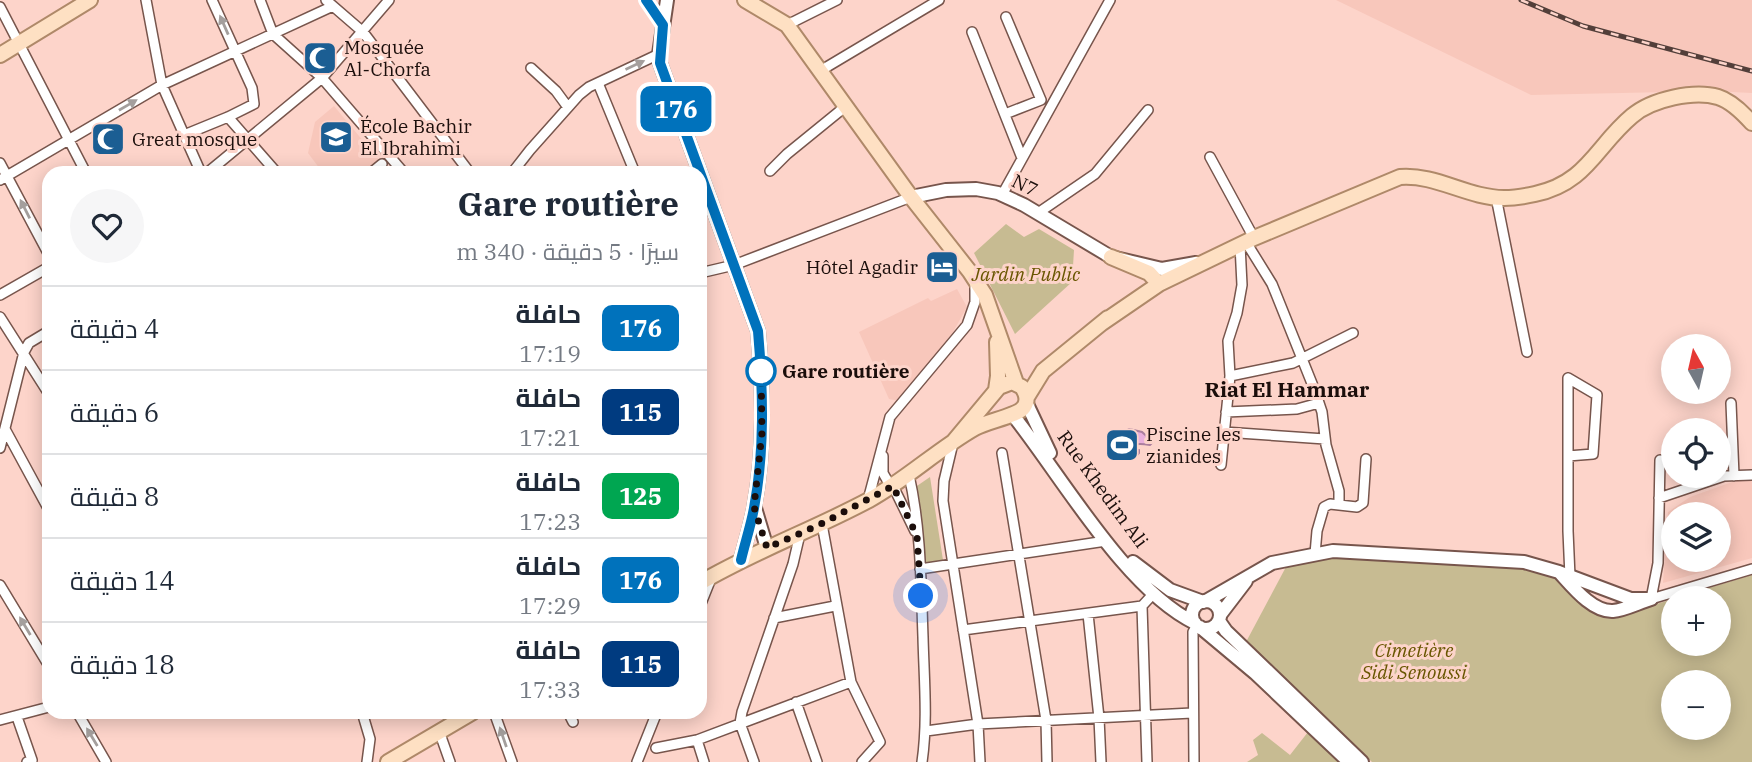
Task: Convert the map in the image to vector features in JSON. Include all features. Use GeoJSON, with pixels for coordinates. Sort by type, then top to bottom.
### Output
{"type":"FeatureCollection","features":[{"type":"Feature","properties":{"kind":"main road"},"geometry":{"type":"LineString","coordinates":[[0,55],[90,0]]}},
{"type":"Feature","properties":{"kind":"main road"},"geometry":{"type":"LineString","coordinates":[[667,0],[660,63],[697,166]]}},
{"type":"Feature","properties":{"kind":"main road"},"geometry":{"type":"LineString","coordinates":[[745,0],[787,25],[911,197],[942,233],[985,295],[1017,383],[1026,399]]}},
{"type":"Feature","properties":{"kind":"main road"},"geometry":{"type":"LineString","coordinates":[[954,441],[1003,384],[1017,383],[1043,371],[1136,294],[1247,242],[1400,177],[1415,176],[1503,198],[1535,194],[1563,186],[1582,171],[1632,116],[1656,103],[1702,95],[1719,97],[1734,105],[1752,123]]}},
{"type":"Feature","properties":{"kind":"main road","name":"N7"},"geometry":{"type":"LineString","coordinates":[[911,197],[946,190],[976,189],[1002,195],[1038,213],[1111,257],[1162,270],[1206,261]]}},
{"type":"Feature","properties":{"kind":"main road"},"geometry":{"type":"LineString","coordinates":[[707,194],[758,331],[762,376],[762,433],[754,507],[741,560]]}},
{"type":"Feature","properties":{"kind":"main road"},"geometry":{"type":"LineString","coordinates":[[1111,257],[1149,273],[1158,282]]}},
{"type":"Feature","properties":{"kind":"main road"},"geometry":{"type":"LineString","coordinates":[[1111,257],[1136,273],[1140,287],[1136,294]]}},
{"type":"Feature","properties":{"kind":"main road"},"geometry":{"type":"LineString","coordinates":[[1102,323],[1158,282]]}},
{"type":"Feature","properties":{"kind":"main road"},"geometry":{"type":"LineString","coordinates":[[996,326],[997,407],[1011,414]]}},
{"type":"Feature","properties":{"kind":"main road"},"geometry":{"type":"LineString","coordinates":[[707,578],[868,500],[979,426],[1021,410],[1043,371]]}},
{"type":"Feature","properties":{"kind":"main road","name":"Rue Khedim Ali"},"geometry":{"type":"LineString","coordinates":[[1026,399],[1053,458],[1133,563],[1170,590],[1205,601]]}},
{"type":"Feature","properties":{"kind":"main road","name":"Rue Khedim Ali"},"geometry":{"type":"LineString","coordinates":[[1011,414],[1106,541],[1154,593],[1255,673],[1349,762]]}},
{"type":"Feature","properties":{"kind":"main road"},"geometry":{"type":"LineString","coordinates":[[754,507],[767,548]]}},
{"type":"Feature","properties":{"kind":"main road"},"geometry":{"type":"LineString","coordinates":[[1255,571],[1236,592],[1211,628],[1194,623],[1194,610],[1255,571],[1272,563],[1333,551],[1524,562],[1631,599],[1651,598]]}},
{"type":"Feature","properties":{"kind":"main road"},"geometry":{"type":"LineString","coordinates":[[1564,574],[1598,607],[1613,611],[1651,598]]}},
{"type":"Feature","properties":{"kind":"main road"},"geometry":{"type":"LineString","coordinates":[[1205,601],[1214,604],[1226,631],[1362,762]]}},
{"type":"Feature","properties":{"kind":"main road"},"geometry":{"type":"LineString","coordinates":[[388,762],[460,719]]}},
{"type":"Feature","properties":{"kind":"street"},"geometry":{"type":"LineString","coordinates":[[146,0],[162,85],[198,166]]}},
{"type":"Feature","properties":{"kind":"street"},"geometry":{"type":"LineString","coordinates":[[184,135],[254,104],[252,88],[212,0]]}},
{"type":"Feature","properties":{"kind":"street"},"geometry":{"type":"LineString","coordinates":[[260,0],[273,34],[322,78],[398,166]]}},
{"type":"Feature","properties":{"kind":"street"},"geometry":{"type":"LineString","coordinates":[[216,166],[322,78],[389,0]]}},
{"type":"Feature","properties":{"kind":"street"},"geometry":{"type":"LineString","coordinates":[[646,0],[663,25]]}},
{"type":"Feature","properties":{"kind":"street"},"geometry":{"type":"LineString","coordinates":[[787,25],[838,0]]}},
{"type":"Feature","properties":{"kind":"street"},"geometry":{"type":"LineString","coordinates":[[820,71],[939,0]]}},
{"type":"Feature","properties":{"kind":"street"},"geometry":{"type":"LineString","coordinates":[[1002,195],[1110,0]]}},
{"type":"Feature","properties":{"kind":"street"},"geometry":{"type":"LineString","coordinates":[[4,178],[162,85],[273,34],[329,3],[363,32],[465,166]]}},
{"type":"Feature","properties":{"kind":"street"},"geometry":{"type":"LineString","coordinates":[[0,7],[82,166]]}},
{"type":"Feature","properties":{"kind":"street"},"geometry":{"type":"LineString","coordinates":[[1006,18],[1041,100],[1051,106]]}},
{"type":"Feature","properties":{"kind":"street"},"geometry":{"type":"LineString","coordinates":[[972,32],[1023,158]]}},
{"type":"Feature","properties":{"kind":"street"},"geometry":{"type":"LineString","coordinates":[[518,166],[568,106],[589,87],[659,54]]}},
{"type":"Feature","properties":{"kind":"street"},"geometry":{"type":"LineString","coordinates":[[531,68],[568,106]]}},
{"type":"Feature","properties":{"kind":"street"},"geometry":{"type":"LineString","coordinates":[[598,83],[632,166]]}},
{"type":"Feature","properties":{"kind":"street"},"geometry":{"type":"LineString","coordinates":[[1005,114],[1041,100]]}},
{"type":"Feature","properties":{"kind":"street"},"geometry":{"type":"LineString","coordinates":[[770,171],[846,106]]}},
{"type":"Feature","properties":{"kind":"street"},"geometry":{"type":"LineString","coordinates":[[1038,213],[1095,174],[1148,110]]}},
{"type":"Feature","properties":{"kind":"street"},"geometry":{"type":"LineString","coordinates":[[228,117],[271,166]]}},
{"type":"Feature","properties":{"kind":"street"},"geometry":{"type":"LineString","coordinates":[[1210,157],[1247,242],[1272,284],[1319,403],[1325,439],[1339,491],[1339,505]]}},
{"type":"Feature","properties":{"kind":"street"},"geometry":{"type":"LineString","coordinates":[[0,163],[4,178],[42,243]]}},
{"type":"Feature","properties":{"kind":"street"},"geometry":{"type":"LineString","coordinates":[[707,271],[733,265],[911,197]]}},
{"type":"Feature","properties":{"kind":"street"},"geometry":{"type":"LineString","coordinates":[[1496,197],[1527,352]]}},
{"type":"Feature","properties":{"kind":"street"},"geometry":{"type":"LineString","coordinates":[[1221,465],[1230,376],[1228,341],[1237,313],[1247,242]]}},
{"type":"Feature","properties":{"kind":"street"},"geometry":{"type":"LineString","coordinates":[[0,295],[42,271]]}},
{"type":"Feature","properties":{"kind":"street"},"geometry":{"type":"LineString","coordinates":[[868,500],[890,417],[967,325],[975,303],[975,280]]}},
{"type":"Feature","properties":{"kind":"street"},"geometry":{"type":"LineString","coordinates":[[0,317],[42,382]]}},
{"type":"Feature","properties":{"kind":"street"},"geometry":{"type":"LineString","coordinates":[[1230,376],[1276,368],[1302,359],[1353,333]]}},
{"type":"Feature","properties":{"kind":"street"},"geometry":{"type":"LineString","coordinates":[[0,448],[24,352],[29,343],[42,335]]}},
{"type":"Feature","properties":{"kind":"street"},"geometry":{"type":"LineString","coordinates":[[1564,574],[1567,531],[1568,378],[1597,395],[1593,454],[1568,456]]}},
{"type":"Feature","properties":{"kind":"street"},"geometry":{"type":"LineString","coordinates":[[1226,412],[1297,409],[1319,403]]}},
{"type":"Feature","properties":{"kind":"street"},"geometry":{"type":"LineString","coordinates":[[1731,403],[1734,476]]}},
{"type":"Feature","properties":{"kind":"street"},"geometry":{"type":"LineString","coordinates":[[5,429],[42,497]]}},
{"type":"Feature","properties":{"kind":"street"},"geometry":{"type":"LineString","coordinates":[[1224,432],[1325,439]]}},
{"type":"Feature","properties":{"kind":"street"},"geometry":{"type":"LineString","coordinates":[[954,441],[943,494],[951,565],[978,724],[980,762]]}},
{"type":"Feature","properties":{"kind":"street"},"geometry":{"type":"LineString","coordinates":[[883,446],[883,473],[917,536]]}},
{"type":"Feature","properties":{"kind":"street"},"geometry":{"type":"LineString","coordinates":[[1002,453],[1045,720],[1047,762]]}},
{"type":"Feature","properties":{"kind":"street"},"geometry":{"type":"LineString","coordinates":[[1315,554],[1322,510],[1329,504],[1357,507],[1363,503],[1366,459]]}},
{"type":"Feature","properties":{"kind":"street"},"geometry":{"type":"LineString","coordinates":[[1660,460],[1658,564],[1651,598],[1752,569]]}},
{"type":"Feature","properties":{"kind":"street"},"geometry":{"type":"LineString","coordinates":[[909,475],[916,510],[920,569],[926,731],[922,762]]}},
{"type":"Feature","properties":{"kind":"street"},"geometry":{"type":"LineString","coordinates":[[1659,498],[1724,476],[1752,475]]}},
{"type":"Feature","properties":{"kind":"street"},"geometry":{"type":"LineString","coordinates":[[821,524],[851,682],[880,742],[862,762]]}},
{"type":"Feature","properties":{"kind":"street"},"geometry":{"type":"LineString","coordinates":[[754,762],[740,723],[742,712],[793,564],[800,534]]}},
{"type":"Feature","properties":{"kind":"street"},"geometry":{"type":"LineString","coordinates":[[920,569],[1106,541]]}},
{"type":"Feature","properties":{"kind":"street"},"geometry":{"type":"LineString","coordinates":[[0,585],[42,654]]}},
{"type":"Feature","properties":{"kind":"street"},"geometry":{"type":"LineString","coordinates":[[963,630],[1142,606],[1154,593]]}},
{"type":"Feature","properties":{"kind":"street"},"geometry":{"type":"LineString","coordinates":[[774,618],[835,606]]}},
{"type":"Feature","properties":{"kind":"street"},"geometry":{"type":"LineString","coordinates":[[1142,606],[1147,762]]}},
{"type":"Feature","properties":{"kind":"street"},"geometry":{"type":"LineString","coordinates":[[1087,614],[1099,718],[1101,762]]}},
{"type":"Feature","properties":{"kind":"street"},"geometry":{"type":"LineString","coordinates":[[1194,623],[1194,762]]}},
{"type":"Feature","properties":{"kind":"street"},"geometry":{"type":"LineString","coordinates":[[656,748],[696,740],[851,682]]}},
{"type":"Feature","properties":{"kind":"street"},"geometry":{"type":"LineString","coordinates":[[796,702],[817,762]]}},
{"type":"Feature","properties":{"kind":"street"},"geometry":{"type":"LineString","coordinates":[[0,720],[42,709]]}},
{"type":"Feature","properties":{"kind":"street"},"geometry":{"type":"LineString","coordinates":[[926,731],[978,724],[1192,713]]}},
{"type":"Feature","properties":{"kind":"street"},"geometry":{"type":"LineString","coordinates":[[18,717],[32,761],[27,762]]}},
{"type":"Feature","properties":{"kind":"street"},"geometry":{"type":"LineString","coordinates":[[81,719],[106,762]]}},
{"type":"Feature","properties":{"kind":"street"},"geometry":{"type":"LineString","coordinates":[[364,719],[370,739],[367,762]]}},
{"type":"Feature","properties":{"kind":"street"},"geometry":{"type":"LineString","coordinates":[[497,719],[512,762]]}},
{"type":"Feature","properties":{"kind":"street"},"geometry":{"type":"LineString","coordinates":[[637,762],[654,719]]}},
{"type":"Feature","properties":{"kind":"street"},"geometry":{"type":"LineString","coordinates":[[439,731],[450,762]]}},
{"type":"Feature","properties":{"kind":"street"},"geometry":{"type":"LineString","coordinates":[[696,740],[704,762]]}},
{"type":"Feature","properties":{"kind":"shaded area"},"geometry":{"type":"Polygon","coordinates":[[[1336,0],[1752,0],[1752,93],[1712,91],[1531,95],[1336,0]]]}},
{"type":"Feature","properties":{"kind":"shaded area","name":"École Bachir El Ibrahimi"},"geometry":{"type":"Polygon","coordinates":[[[334,106],[379,160],[370,166],[318,166],[308,153],[315,122],[334,106]]]}},
{"type":"Feature","properties":{"kind":"shaded area"},"geometry":{"type":"Polygon","coordinates":[[[957,289],[967,307],[953,332],[900,401],[889,399],[859,332],[928,298],[931,301],[957,289]]]}},
{"type":"Feature","properties":{"kind":"shaded area","name":"Piscine les zianides"},"geometry":{"type":"Polygon","coordinates":[[[1129,429],[1142,432],[1153,442],[1150,445],[1131,446],[1125,451],[1125,459],[1119,458],[1113,445],[1119,435],[1129,429]]]}},
{"type":"Feature","properties":{"kind":"shaded area","name":"Piscine les zianides"},"geometry":{"type":"Polygon","coordinates":[[[1134,449],[1139,450],[1139,453],[1127,459],[1128,453],[1134,449]]]}},
{"type":"Feature","properties":{"kind":"shaded area"},"geometry":{"type":"Polygon","coordinates":[[[1735,481],[1752,481],[1752,558],[1731,564],[1731,502],[1683,502],[1715,488],[1731,488],[1731,482],[1735,481]]]}},
{"type":"Feature","properties":{"kind":"shaded area"},"geometry":{"type":"Polygon","coordinates":[[[1664,572],[1702,572],[1663,583],[1664,572]]]}},
{"type":"Feature","properties":{"kind":"green space","name":"Jardin Public"},"geometry":{"type":"Polygon","coordinates":[[[1006,224],[1024,237],[1039,229],[1074,250],[1072,282],[1015,334],[974,253],[1006,224]]]}},
{"type":"Feature","properties":{"kind":"green space"},"geometry":{"type":"Polygon","coordinates":[[[930,477],[943,560],[926,563],[914,488],[930,477]]]}},
{"type":"Feature","properties":{"kind":"green space","name":"Cimetière Sidi Senoussi"},"geometry":{"type":"Polygon","coordinates":[[[1334,557],[1524,568],[1554,577],[1595,613],[1613,617],[1661,603],[1661,656],[1731,656],[1731,586],[1715,586],[1752,575],[1752,762],[1372,762],[1246,642],[1287,565],[1334,557]]]}},
{"type":"Feature","properties":{"kind":"green space"},"geometry":{"type":"Polygon","coordinates":[[[1308,732],[1339,762],[1247,762],[1258,755],[1253,740],[1262,733],[1290,755],[1308,732]]]}},
{"type":"Feature","properties":{"kind":"railway"},"geometry":{"type":"LineString","coordinates":[[1521,0],[1583,26],[1752,71]]}},
{"type":"Feature","properties":{"kind":"bus line","name":"176"},"geometry":{"type":"LineString","coordinates":[[646,0],[663,25],[660,63],[697,166]]}},
{"type":"Feature","properties":{"kind":"bus line","name":"176"},"geometry":{"type":"LineString","coordinates":[[707,191],[758,331],[762,376],[762,433],[754,507],[741,560]]}},
{"type":"Feature","properties":{"kind":"place","name":"Mosquée Al-Chorfa"},"geometry":{"type":"Point","coordinates":[320,58]}},
{"type":"Feature","properties":{"kind":"place","name":"École Bachir El Ibrahimi"},"geometry":{"type":"Point","coordinates":[336,137]}},
{"type":"Feature","properties":{"kind":"place","name":"Great mosque"},"geometry":{"type":"Point","coordinates":[108,139]}},
{"type":"Feature","properties":{"kind":"place","name":"Hôtel Agadir"},"geometry":{"type":"Point","coordinates":[942,267]}},
{"type":"Feature","properties":{"kind":"place","name":"Gare routière"},"geometry":{"type":"Point","coordinates":[761,371]}},
{"type":"Feature","properties":{"kind":"place","name":"Piscine les zianides"},"geometry":{"type":"Point","coordinates":[1122,445]}},
{"type":"Feature","properties":{"kind":"district","name":"Riat El Hammar"},"geometry":{"type":"Point","coordinates":[1287,390]}},
{"type":"Feature","properties":{"kind":"route"},"geometry":{"type":"LineString","coordinates":[[761,371],[762,433],[754,507],[767,548],[821,524],[893,486],[917,536],[921,596]]}}]}
